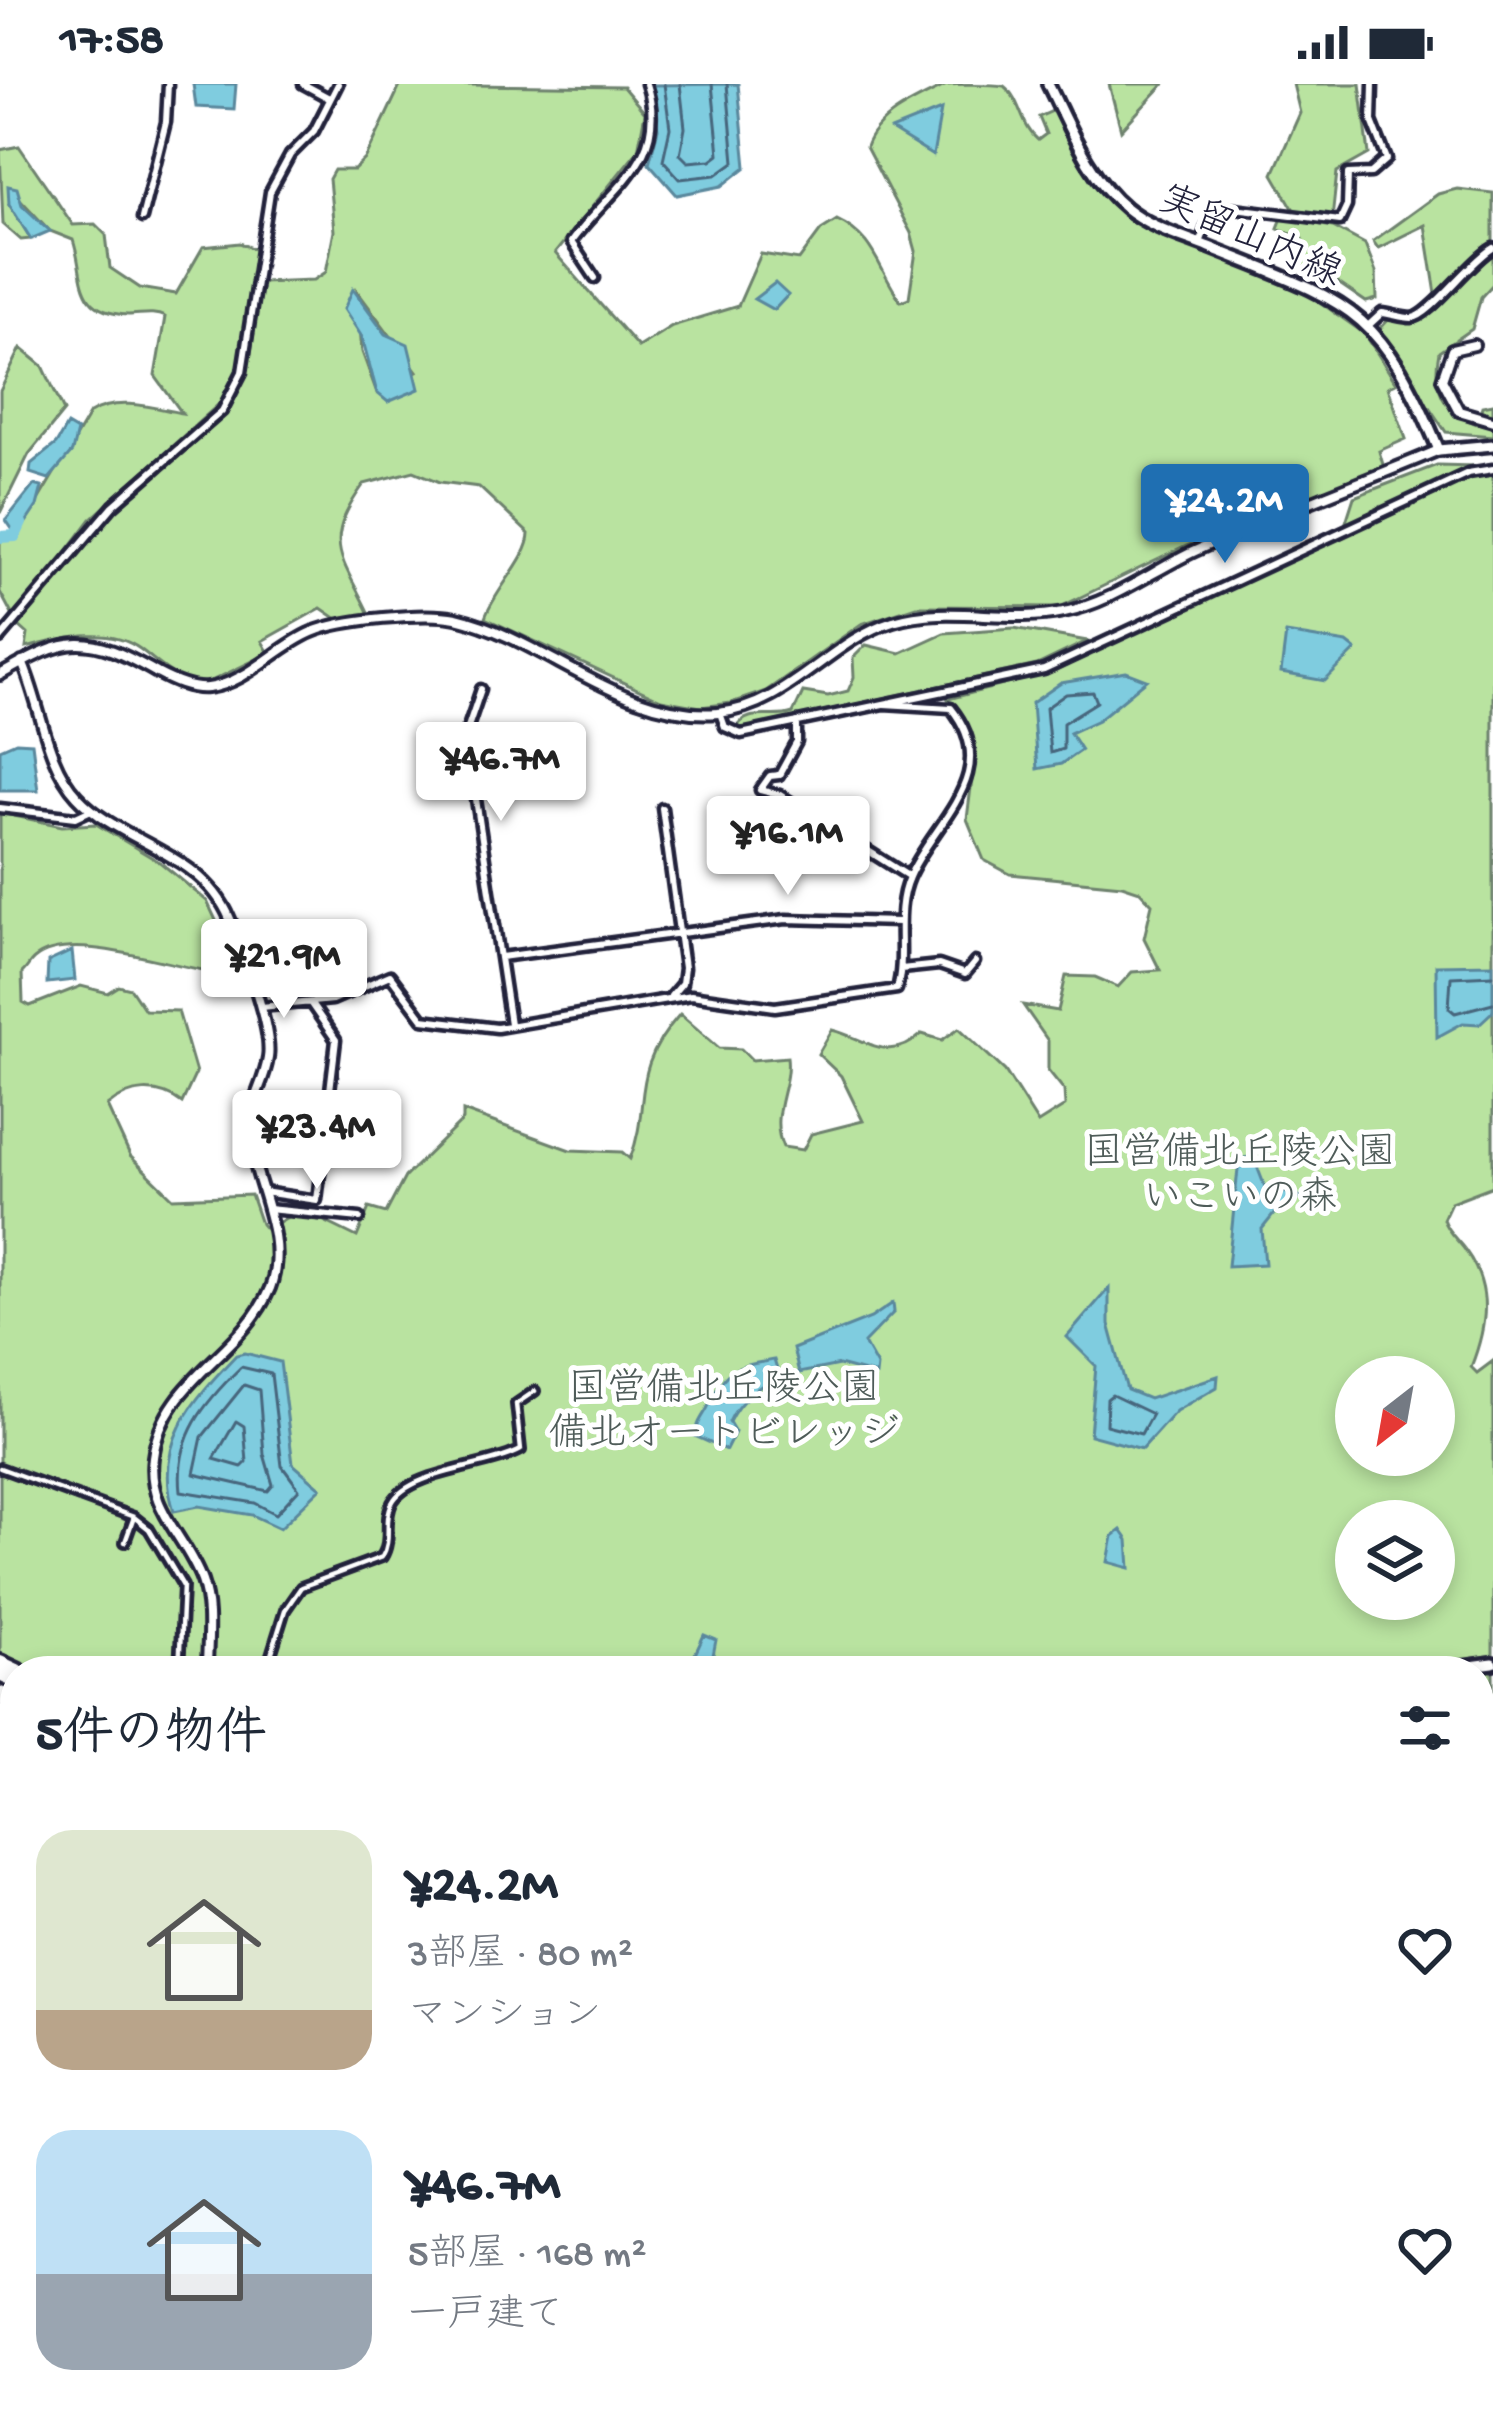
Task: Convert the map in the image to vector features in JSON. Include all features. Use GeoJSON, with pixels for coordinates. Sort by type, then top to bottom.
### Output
{"type":"FeatureCollection","features":[{"type":"Feature","properties":{"kind":"main road","name":"実留山内線"},"geometry":{"type":"LineString","coordinates":[[1048,84],[1080,147],[1116,199],[1149,222],[1332,298],[1370,325],[1411,381],[1438,450]]}},
{"type":"Feature","properties":{"kind":"main road"},"geometry":{"type":"LineString","coordinates":[[1438,450],[1493,446]]}},
{"type":"Feature","properties":{"kind":"street"},"geometry":{"type":"LineString","coordinates":[[142,218],[166,122],[168,84]]}},
{"type":"Feature","properties":{"kind":"street"},"geometry":{"type":"LineString","coordinates":[[303,84],[329,98]]}},
{"type":"Feature","properties":{"kind":"street"},"geometry":{"type":"LineString","coordinates":[[0,639],[90,529],[222,411],[242,372],[271,192],[290,154],[314,131],[338,84]]}},
{"type":"Feature","properties":{"kind":"street"},"geometry":{"type":"LineString","coordinates":[[595,278],[571,242],[621,191],[643,157],[653,124],[646,84]]}},
{"type":"Feature","properties":{"kind":"street"},"geometry":{"type":"LineString","coordinates":[[1200,243],[1210,217],[1226,207],[1340,221],[1347,206],[1348,174],[1371,173],[1387,159],[1372,121],[1373,84]]}},
{"type":"Feature","properties":{"kind":"street"},"geometry":{"type":"LineString","coordinates":[[1370,325],[1382,313],[1409,318],[1424,314],[1460,273],[1493,248]]}},
{"type":"Feature","properties":{"kind":"street"},"geometry":{"type":"LineString","coordinates":[[1474,345],[1452,350],[1442,379],[1459,411],[1493,421]]}},
{"type":"Feature","properties":{"kind":"street"},"geometry":{"type":"LineString","coordinates":[[0,675],[70,641],[92,643],[176,682],[209,688],[258,667],[313,632],[440,616],[475,625],[658,706],[720,713],[770,697],[845,643],[893,621],[946,613],[1043,615],[1085,606],[1195,551],[1438,450]]}},
{"type":"Feature","properties":{"kind":"street"},"geometry":{"type":"LineString","coordinates":[[720,713],[724,727],[736,734],[1044,670],[1451,481],[1493,469]]}},
{"type":"Feature","properties":{"kind":"street"},"geometry":{"type":"LineString","coordinates":[[22,662],[64,781],[91,810],[182,863],[210,886],[230,918],[269,1057],[248,1121],[275,1253],[269,1289],[251,1316],[185,1384],[161,1424],[152,1463],[164,1517],[196,1567],[206,1594],[207,1656]]}},
{"type":"Feature","properties":{"kind":"street"},"geometry":{"type":"LineString","coordinates":[[481,689],[466,733],[510,1024]]}},
{"type":"Feature","properties":{"kind":"street"},"geometry":{"type":"LineString","coordinates":[[258,1007],[311,1004],[390,975],[416,1013],[431,1023],[510,1024],[691,995],[764,1007],[897,989],[899,922],[909,876],[954,807],[970,761],[951,708],[884,704]]}},
{"type":"Feature","properties":{"kind":"street"},"geometry":{"type":"LineString","coordinates":[[797,722],[797,742],[779,775],[767,778],[761,792],[780,795],[909,876]]}},
{"type":"Feature","properties":{"kind":"street"},"geometry":{"type":"LineString","coordinates":[[0,808],[76,817],[91,810]]}},
{"type":"Feature","properties":{"kind":"street"},"geometry":{"type":"LineString","coordinates":[[662,808],[684,979],[664,1000]]}},
{"type":"Feature","properties":{"kind":"street"},"geometry":{"type":"LineString","coordinates":[[501,958],[786,919],[899,922]]}},
{"type":"Feature","properties":{"kind":"street"},"geometry":{"type":"LineString","coordinates":[[901,969],[939,965],[965,974],[975,962]]}},
{"type":"Feature","properties":{"kind":"street"},"geometry":{"type":"LineString","coordinates":[[263,1192],[317,1200],[337,1040],[311,1004]]}},
{"type":"Feature","properties":{"kind":"street"},"geometry":{"type":"LineString","coordinates":[[268,1209],[360,1218]]}},
{"type":"Feature","properties":{"kind":"street"},"geometry":{"type":"LineString","coordinates":[[271,1656],[285,1610],[301,1587],[378,1561],[389,1544],[388,1516],[399,1492],[521,1450],[516,1404],[535,1390]]}},
{"type":"Feature","properties":{"kind":"street"},"geometry":{"type":"LineString","coordinates":[[0,1457],[0,1468],[102,1504],[149,1528],[182,1586],[180,1656]]}},
{"type":"Feature","properties":{"kind":"street"},"geometry":{"type":"LineString","coordinates":[[125,1542],[134,1517]]}},
{"type":"Feature","properties":{"kind":"green space"},"geometry":{"type":"Polygon","coordinates":[[[401,84],[623,87],[645,113],[638,150],[555,253],[638,347],[672,326],[738,306],[761,254],[799,260],[821,230],[837,220],[868,245],[901,301],[909,298],[916,251],[911,233],[866,147],[889,117],[947,85],[1004,86],[1038,140],[1046,134],[1039,117],[1055,110],[1104,196],[1131,221],[1304,291],[1365,334],[1396,383],[1388,387],[1406,439],[1379,451],[1384,468],[1186,546],[1060,607],[916,606],[861,624],[766,691],[731,703],[701,707],[661,700],[485,618],[529,534],[479,487],[440,482],[414,471],[364,484],[343,521],[340,549],[369,614],[337,619],[321,608],[262,641],[269,653],[207,683],[178,677],[140,649],[113,637],[84,636],[26,648],[28,634],[18,625],[102,522],[229,410],[251,353],[261,282],[314,280],[326,272],[334,231],[329,179],[334,170],[354,170],[366,158],[401,84]],[[357,291],[362,352],[377,393],[417,371],[357,291]]]}},
{"type":"Feature","properties":{"kind":"green space"},"geometry":{"type":"Polygon","coordinates":[[[1109,84],[1164,84],[1121,130],[1109,84]]]}},
{"type":"Feature","properties":{"kind":"green space"},"geometry":{"type":"Polygon","coordinates":[[[1293,84],[1360,84],[1369,154],[1337,172],[1332,219],[1294,210],[1273,174],[1300,113],[1293,84]]]}},
{"type":"Feature","properties":{"kind":"green space"},"geometry":{"type":"Polygon","coordinates":[[[19,146],[73,225],[95,224],[106,235],[110,268],[140,288],[176,294],[203,247],[240,243],[257,250],[237,370],[221,402],[91,519],[15,620],[0,592],[0,538],[17,536],[90,413],[124,404],[182,413],[155,376],[165,317],[110,313],[98,307],[84,290],[73,240],[50,231],[19,198],[9,204],[31,239],[21,240],[3,224],[0,150],[19,146]]]}},
{"type":"Feature","properties":{"kind":"green space"},"geometry":{"type":"Polygon","coordinates":[[[1457,189],[1493,193],[1493,284],[1481,297],[1472,329],[1439,352],[1437,376],[1442,397],[1465,419],[1477,424],[1482,406],[1493,404],[1493,436],[1446,432],[1378,331],[1390,318],[1419,320],[1434,310],[1437,300],[1425,225],[1378,248],[1373,241],[1438,194],[1457,189]]]}},
{"type":"Feature","properties":{"kind":"green space"},"geometry":{"type":"Polygon","coordinates":[[[1282,218],[1333,227],[1365,244],[1376,272],[1377,299],[1366,302],[1331,278],[1316,279],[1300,270],[1303,239],[1278,228],[1282,218]]]}},
{"type":"Feature","properties":{"kind":"green space"},"geometry":{"type":"Polygon","coordinates":[[[21,348],[43,366],[64,411],[29,454],[0,513],[0,391],[21,348]]]}},
{"type":"Feature","properties":{"kind":"green space"},"geometry":{"type":"Polygon","coordinates":[[[1437,465],[1476,466],[1402,502],[1493,471],[1493,1186],[1451,1202],[1443,1219],[1474,1264],[1483,1293],[1484,1322],[1471,1367],[1477,1373],[1493,1361],[1493,1655],[0,1656],[0,813],[62,826],[96,824],[161,863],[207,901],[219,927],[229,974],[74,948],[51,950],[22,973],[23,1002],[30,1006],[81,986],[108,993],[119,986],[131,989],[145,1010],[178,1011],[196,1073],[182,1103],[163,1093],[144,1091],[107,1106],[130,1156],[173,1198],[251,1195],[261,1224],[275,1240],[274,1225],[291,1215],[322,1220],[357,1237],[369,1208],[386,1213],[405,1177],[463,1120],[463,1111],[570,1150],[622,1152],[630,1159],[653,1054],[680,1014],[719,1048],[741,1049],[752,1060],[787,1057],[778,1124],[783,1147],[803,1150],[811,1134],[863,1121],[841,1076],[818,1054],[832,1030],[888,1049],[922,1034],[942,1040],[959,1028],[1005,1071],[1038,1123],[1065,1106],[1064,1090],[1048,1070],[1048,1041],[1023,1005],[1058,1011],[1066,976],[1095,977],[1118,987],[1132,972],[1160,970],[1144,938],[1152,904],[1140,891],[1122,885],[1010,874],[984,860],[967,819],[975,756],[948,699],[1054,672],[1345,525],[1354,497],[1437,465]]]}},
{"type":"Feature","properties":{"kind":"green space"},"geometry":{"type":"Polygon","coordinates":[[[1014,628],[1087,641],[1037,665],[735,730],[746,718],[793,713],[803,692],[828,696],[848,691],[854,677],[853,658],[866,645],[900,653],[944,633],[1014,628]]]}},
{"type":"Feature","properties":{"kind":"water"},"geometry":{"type":"Polygon","coordinates":[[[193,84],[236,84],[234,109],[196,107],[193,84]]]}},
{"type":"Feature","properties":{"kind":"water"},"geometry":{"type":"Polygon","coordinates":[[[738,84],[746,167],[722,186],[677,195],[649,163],[658,129],[652,85],[738,84]]]}},
{"type":"Feature","properties":{"kind":"water"},"geometry":{"type":"Polygon","coordinates":[[[941,110],[933,156],[891,130],[941,110]]]}},
{"type":"Feature","properties":{"kind":"water"},"geometry":{"type":"Polygon","coordinates":[[[8,186],[17,188],[22,205],[50,231],[31,239],[9,204],[8,186]]]}},
{"type":"Feature","properties":{"kind":"water"},"geometry":{"type":"Polygon","coordinates":[[[775,283],[788,295],[774,310],[754,299],[775,283]]]}},
{"type":"Feature","properties":{"kind":"water"},"geometry":{"type":"Polygon","coordinates":[[[353,289],[386,334],[408,344],[419,389],[388,402],[377,393],[362,337],[344,309],[353,289]]]}},
{"type":"Feature","properties":{"kind":"water"},"geometry":{"type":"Polygon","coordinates":[[[67,425],[77,431],[72,452],[49,479],[30,473],[31,464],[56,444],[67,425]]]}},
{"type":"Feature","properties":{"kind":"water"},"geometry":{"type":"Polygon","coordinates":[[[34,485],[42,487],[37,506],[17,536],[6,520],[34,485]]]}},
{"type":"Feature","properties":{"kind":"water"},"geometry":{"type":"Polygon","coordinates":[[[1286,633],[1347,643],[1356,650],[1325,681],[1281,673],[1286,633]]]}},
{"type":"Feature","properties":{"kind":"water"},"geometry":{"type":"Polygon","coordinates":[[[1126,672],[1147,680],[1098,720],[1070,733],[1081,750],[1061,764],[1037,769],[1032,703],[1061,683],[1126,672]]]}},
{"type":"Feature","properties":{"kind":"water"},"geometry":{"type":"Polygon","coordinates":[[[16,742],[32,743],[38,790],[0,790],[0,749],[16,742]]]}},
{"type":"Feature","properties":{"kind":"water"},"geometry":{"type":"Polygon","coordinates":[[[72,951],[75,980],[47,983],[48,962],[72,951]]]}},
{"type":"Feature","properties":{"kind":"water"},"geometry":{"type":"Polygon","coordinates":[[[1493,964],[1493,1011],[1479,1024],[1463,1023],[1437,1037],[1436,965],[1493,964]]]}},
{"type":"Feature","properties":{"kind":"water"},"geometry":{"type":"Polygon","coordinates":[[[1253,1156],[1265,1187],[1303,1197],[1278,1209],[1262,1229],[1265,1264],[1228,1266],[1238,1169],[1244,1158],[1253,1156]]]}},
{"type":"Feature","properties":{"kind":"water"},"geometry":{"type":"Polygon","coordinates":[[[1109,1288],[1109,1324],[1127,1390],[1149,1399],[1218,1376],[1217,1387],[1176,1411],[1142,1449],[1090,1435],[1096,1366],[1067,1337],[1109,1288]]]}},
{"type":"Feature","properties":{"kind":"water"},"geometry":{"type":"Polygon","coordinates":[[[893,1303],[894,1312],[864,1343],[877,1366],[876,1375],[839,1365],[799,1373],[793,1349],[871,1318],[893,1303]]]}},
{"type":"Feature","properties":{"kind":"water"},"geometry":{"type":"Polygon","coordinates":[[[236,1355],[280,1362],[293,1464],[321,1488],[280,1528],[252,1515],[199,1506],[174,1511],[169,1487],[173,1444],[181,1425],[220,1372],[236,1355]]]}},
{"type":"Feature","properties":{"kind":"water"},"geometry":{"type":"Polygon","coordinates":[[[774,1360],[779,1376],[738,1407],[729,1422],[735,1432],[726,1450],[695,1436],[725,1377],[738,1368],[774,1360]]]}},
{"type":"Feature","properties":{"kind":"water"},"geometry":{"type":"Polygon","coordinates":[[[1121,1530],[1128,1540],[1130,1568],[1108,1562],[1113,1536],[1121,1530]]]}},
{"type":"Feature","properties":{"kind":"water"},"geometry":{"type":"Polygon","coordinates":[[[704,1635],[716,1640],[713,1656],[694,1656],[704,1635]]]}},
{"type":"Feature","properties":{"kind":"waterway"},"geometry":{"type":"LineString","coordinates":[[0,537],[15,536],[21,523]]}},
{"type":"Feature","properties":{"kind":"park label","name":"国営備北丘陵公園 いこいの森"},"geometry":{"type":"Point","coordinates":[1240,1172]}},
{"type":"Feature","properties":{"kind":"park label","name":"国営備北丘陵公園 備北オートビレッジ"},"geometry":{"type":"Point","coordinates":[724,1408]}}]}
